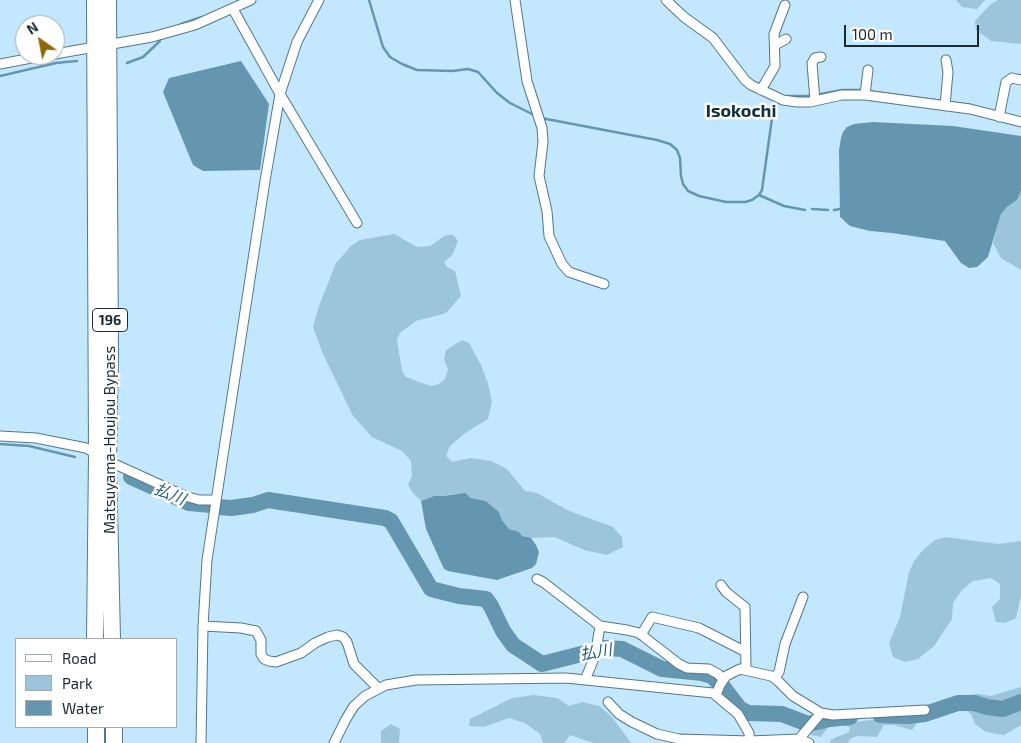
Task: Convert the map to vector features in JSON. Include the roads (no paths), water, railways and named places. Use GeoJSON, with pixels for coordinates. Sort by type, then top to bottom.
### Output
{"type":"FeatureCollection","features":[{"type":"Feature","properties":{"kind":"highway","name":"Matsuyama-Houjou Bypass"},"geometry":{"type":"LineString","coordinates":[[95,0],[101,45],[103,458],[112,638]]}},
{"type":"Feature","properties":{"kind":"highway","name":"Matsuyama-Houjou Bypass"},"geometry":{"type":"LineString","coordinates":[[101,45],[108,0]]}},
{"type":"Feature","properties":{"kind":"highway","name":"Matsuyama-Houjou Bypass"},"geometry":{"type":"LineString","coordinates":[[95,638],[103,458]]}},
{"type":"Feature","properties":{"kind":"highway"},"geometry":{"type":"LineString","coordinates":[[96,728],[96,743]]}},
{"type":"Feature","properties":{"kind":"highway"},"geometry":{"type":"LineString","coordinates":[[114,728],[114,743]]}},
{"type":"Feature","properties":{"kind":"street"},"geometry":{"type":"LineString","coordinates":[[65,53],[161,35],[195,25],[251,0]]}},
{"type":"Feature","properties":{"kind":"street"},"geometry":{"type":"LineString","coordinates":[[201,743],[207,560],[228,416],[280,94],[297,42],[319,0]]}},
{"type":"Feature","properties":{"kind":"street"},"geometry":{"type":"LineString","coordinates":[[515,0],[527,81],[542,128],[543,142],[539,176],[549,236],[562,264],[569,272],[604,284]]}},
{"type":"Feature","properties":{"kind":"street"},"geometry":{"type":"LineString","coordinates":[[666,0],[684,17],[713,38],[744,80],[780,99],[797,102],[865,92],[945,102],[970,109],[1000,113],[1021,122]]}},
{"type":"Feature","properties":{"kind":"street"},"geometry":{"type":"LineString","coordinates":[[761,90],[775,66],[774,34],[785,5]]}},
{"type":"Feature","properties":{"kind":"street"},"geometry":{"type":"LineString","coordinates":[[233,9],[280,94],[357,223]]}},
{"type":"Feature","properties":{"kind":"street"},"geometry":{"type":"LineString","coordinates":[[775,45],[786,38]]}},
{"type":"Feature","properties":{"kind":"street"},"geometry":{"type":"LineString","coordinates":[[815,98],[812,63],[815,58],[821,57]]}},
{"type":"Feature","properties":{"kind":"street"},"geometry":{"type":"LineString","coordinates":[[945,102],[948,72],[946,60]]}},
{"type":"Feature","properties":{"kind":"street"},"geometry":{"type":"LineString","coordinates":[[0,64],[15,61]]}},
{"type":"Feature","properties":{"kind":"street"},"geometry":{"type":"LineString","coordinates":[[865,92],[868,70]]}},
{"type":"Feature","properties":{"kind":"street"},"geometry":{"type":"LineString","coordinates":[[1000,113],[1006,82],[1012,78],[1021,80]]}},
{"type":"Feature","properties":{"kind":"street"},"geometry":{"type":"LineString","coordinates":[[0,436],[36,438],[86,448],[103,458],[185,496],[199,500],[216,500]]}},
{"type":"Feature","properties":{"kind":"street"},"geometry":{"type":"LineString","coordinates":[[537,579],[544,582],[600,626],[627,630],[641,635],[679,664],[687,668],[709,670],[718,674],[722,682]]}},
{"type":"Feature","properties":{"kind":"street"},"geometry":{"type":"LineString","coordinates":[[721,585],[726,592],[745,607],[746,669]]}},
{"type":"Feature","properties":{"kind":"street"},"geometry":{"type":"LineString","coordinates":[[774,678],[779,672],[785,644],[803,597]]}},
{"type":"Feature","properties":{"kind":"street"},"geometry":{"type":"LineString","coordinates":[[641,635],[652,618],[699,628],[746,652]]}},
{"type":"Feature","properties":{"kind":"street"},"geometry":{"type":"LineString","coordinates":[[204,626],[241,628],[256,631],[261,640],[261,654],[269,661],[276,662],[301,653],[328,637],[337,635],[343,637],[347,642],[354,664],[378,688]]}},
{"type":"Feature","properties":{"kind":"street"},"geometry":{"type":"LineString","coordinates":[[585,680],[598,646],[600,626]]}},
{"type":"Feature","properties":{"kind":"street"},"geometry":{"type":"LineString","coordinates":[[716,695],[722,682],[733,671],[740,668],[774,678],[792,696],[821,713],[833,715],[925,710]]}},
{"type":"Feature","properties":{"kind":"street"},"geometry":{"type":"LineString","coordinates":[[334,743],[354,706],[378,688],[403,681],[416,680],[566,678],[716,695],[738,714],[744,723],[750,742]]}},
{"type":"Feature","properties":{"kind":"street"},"geometry":{"type":"LineString","coordinates":[[608,702],[619,714],[632,722],[657,734],[679,739],[750,742],[799,739],[809,743]]}},
{"type":"Feature","properties":{"kind":"street"},"geometry":{"type":"LineString","coordinates":[[799,739],[821,713]]}},
{"type":"Feature","properties":{"kind":"water"},"geometry":{"type":"Polygon","coordinates":[[[241,61],[269,104],[260,170],[203,171],[193,165],[163,92],[169,78],[241,61]]]}},
{"type":"Feature","properties":{"kind":"water"},"geometry":{"type":"Polygon","coordinates":[[[873,122],[953,126],[1021,136],[1021,191],[1017,200],[1001,214],[988,257],[977,267],[969,268],[961,263],[945,241],[870,231],[850,226],[840,217],[839,150],[843,132],[847,127],[854,124],[873,122]]]}},
{"type":"Feature","properties":{"kind":"water"},"geometry":{"type":"Polygon","coordinates":[[[465,493],[471,498],[486,501],[499,512],[509,529],[519,532],[522,536],[531,538],[539,552],[536,564],[532,568],[497,580],[444,569],[426,529],[421,501],[434,496],[465,493]]]}},
{"type":"Feature","properties":{"kind":"waterway"},"geometry":{"type":"LineString","coordinates":[[369,0],[383,47],[390,57],[417,70],[452,71],[468,69],[478,72],[497,93],[510,103],[534,115]]}},
{"type":"Feature","properties":{"kind":"waterway"},"geometry":{"type":"LineString","coordinates":[[181,24],[202,17]]}},
{"type":"Feature","properties":{"kind":"waterway"},"geometry":{"type":"LineString","coordinates":[[127,63],[143,57],[160,41]]}},
{"type":"Feature","properties":{"kind":"waterway"},"geometry":{"type":"LineString","coordinates":[[0,76],[56,63],[77,61]]}},
{"type":"Feature","properties":{"kind":"waterway"},"geometry":{"type":"LineString","coordinates":[[786,96],[810,96],[842,90],[862,90]]}},
{"type":"Feature","properties":{"kind":"waterway"},"geometry":{"type":"LineString","coordinates":[[868,91],[971,105]]}},
{"type":"Feature","properties":{"kind":"waterway"},"geometry":{"type":"LineString","coordinates":[[541,118],[670,144],[677,150],[680,158],[683,184],[688,191],[699,196],[726,202],[745,202],[752,200],[762,190],[773,111],[779,100]]}},
{"type":"Feature","properties":{"kind":"waterway"},"geometry":{"type":"LineString","coordinates":[[759,195],[784,206],[805,210]]}},
{"type":"Feature","properties":{"kind":"waterway"},"geometry":{"type":"LineString","coordinates":[[812,209],[828,210]]}},
{"type":"Feature","properties":{"kind":"waterway"},"geometry":{"type":"LineString","coordinates":[[834,210],[840,209]]}},
{"type":"Feature","properties":{"kind":"waterway","name":"払川"},"geometry":{"type":"LineString","coordinates":[[0,444],[29,446],[75,457]]}},
{"type":"Feature","properties":{"kind":"waterway","name":"払川"},"geometry":{"type":"LineString","coordinates":[[131,477],[189,503],[211,505]]}},
{"type":"Feature","properties":{"kind":"waterway","name":"払川"},"geometry":{"type":"LineString","coordinates":[[219,507],[231,508],[253,505],[268,500],[385,518],[391,521],[431,589],[459,596],[486,599],[503,631],[513,645],[542,664],[605,648],[622,649],[662,669],[702,673],[712,676],[740,709],[748,713],[782,714],[808,724],[850,717]]}},
{"type":"Feature","properties":{"kind":"waterway","name":"払川"},"geometry":{"type":"LineString","coordinates":[[880,715],[908,716],[925,714],[958,703],[974,703],[1003,709],[1021,702]]}},
{"type":"Feature","properties":{"kind":"district","name":"Isokochi"},"geometry":{"type":"Point","coordinates":[741,111]}}]}
